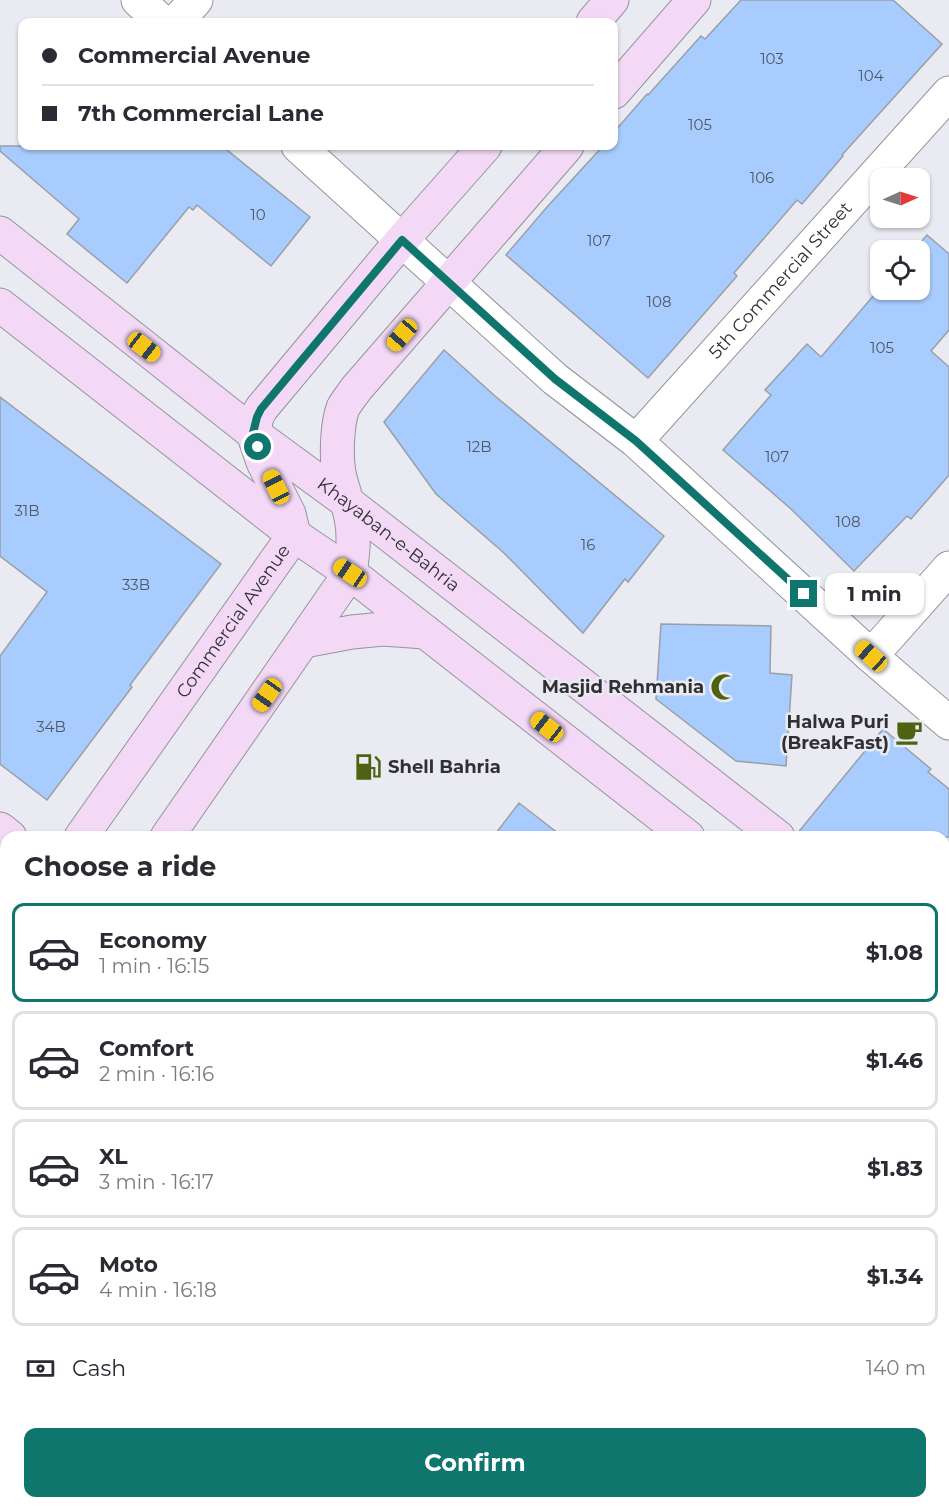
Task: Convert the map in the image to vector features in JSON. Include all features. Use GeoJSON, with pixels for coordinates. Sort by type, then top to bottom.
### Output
{"type":"FeatureCollection","features":[{"type":"Feature","properties":{"kind":"main road"},"geometry":{"type":"LineString","coordinates":[[596,18],[612,0]]}},
{"type":"Feature","properties":{"kind":"main road"},"geometry":{"type":"LineString","coordinates":[[618,87],[694,0]]}},
{"type":"Feature","properties":{"kind":"main road"},"geometry":{"type":"LineString","coordinates":[[253,433],[261,409],[481,150]]}},
{"type":"Feature","properties":{"kind":"main road"},"geometry":{"type":"LineString","coordinates":[[171,831],[350,573],[354,551],[353,532],[339,473],[338,455],[340,420],[344,407],[356,389],[448,281],[563,150]]}},
{"type":"Feature","properties":{"kind":"main road","name":"Khayaban-e-Bahria"},"geometry":{"type":"LineString","coordinates":[[0,233],[253,433],[347,502],[770,831]]}},
{"type":"Feature","properties":{"kind":"main road"},"geometry":{"type":"LineString","coordinates":[[0,305],[294,535],[350,573],[680,831]]}},
{"type":"Feature","properties":{"kind":"main road","name":"Commercial Avenue"},"geometry":{"type":"LineString","coordinates":[[85,831],[294,535],[289,514],[263,462],[253,433]]}},
{"type":"Feature","properties":{"kind":"main road"},"geometry":{"type":"LineString","coordinates":[[304,641],[384,629],[425,632]]}},
{"type":"Feature","properties":{"kind":"street"},"geometry":{"type":"LineString","coordinates":[[138,0],[158,18]]}},
{"type":"Feature","properties":{"kind":"street"},"geometry":{"type":"LineString","coordinates":[[180,18],[196,0]]}},
{"type":"Feature","properties":{"kind":"street","name":"5th Commercial Street"},"geometry":{"type":"LineString","coordinates":[[636,441],[949,93]]}},
{"type":"Feature","properties":{"kind":"street"},"geometry":{"type":"LineString","coordinates":[[302,150],[555,379],[636,441],[871,656],[949,723]]}},
{"type":"Feature","properties":{"kind":"street"},"geometry":{"type":"LineString","coordinates":[[871,656],[949,568]]}},
{"type":"Feature","properties":{"kind":"building"},"geometry":{"type":"Polygon","coordinates":[[[741,0],[893,0],[942,44],[842,155],[802,204],[797,200],[734,273],[737,276],[648,378],[506,255],[599,150],[618,150],[618,127],[701,36],[705,39],[741,0]]]}},
{"type":"Feature","properties":{"kind":"building"},"geometry":{"type":"Polygon","coordinates":[[[0,146],[18,146],[18,150],[227,150],[310,217],[271,266],[197,205],[193,210],[189,207],[127,283],[67,234],[79,219],[0,151],[0,146]]]}},
{"type":"Feature","properties":{"kind":"building"},"geometry":{"type":"Polygon","coordinates":[[[927,235],[949,254],[949,330],[931,351],[949,367],[949,475],[911,519],[907,516],[854,571],[791,509],[723,450],[771,395],[765,390],[807,344],[821,357],[870,300],[930,300],[930,240],[923,240],[927,235]]]}},
{"type":"Feature","properties":{"kind":"building"},"geometry":{"type":"Polygon","coordinates":[[[444,350],[495,396],[664,536],[628,582],[625,579],[583,633],[504,553],[436,494],[384,422],[444,350]]]}},
{"type":"Feature","properties":{"kind":"building"},"geometry":{"type":"Polygon","coordinates":[[[0,397],[221,564],[47,800],[0,764],[0,656],[47,592],[0,556],[0,397]]]}},
{"type":"Feature","properties":{"kind":"building","name":"Masjid Rehmania"},"geometry":{"type":"Polygon","coordinates":[[[661,624],[771,626],[770,673],[792,675],[786,766],[736,761],[656,699],[661,624]]]}},
{"type":"Feature","properties":{"kind":"building"},"geometry":{"type":"Polygon","coordinates":[[[883,729],[931,769],[928,772],[949,789],[949,831],[799,831],[883,729]]]}},
{"type":"Feature","properties":{"kind":"building"},"geometry":{"type":"Polygon","coordinates":[[[519,803],[555,831],[498,831],[519,803]]]}},
{"type":"Feature","properties":{"kind":"place","name":"Masjid Rehmania"},"geometry":{"type":"Point","coordinates":[724,687]}},
{"type":"Feature","properties":{"kind":"place","name":"Halwa Puri (BreakFast)"},"geometry":{"type":"Point","coordinates":[909,732]}},
{"type":"Feature","properties":{"kind":"place","name":"Shell Bahria"},"geometry":{"type":"Point","coordinates":[368,767]}},
{"type":"Feature","properties":{"kind":"route"},"geometry":{"type":"LineString","coordinates":[[258,447],[253,433],[261,409],[402,240],[555,379],[636,441],[804,594]]}}]}
